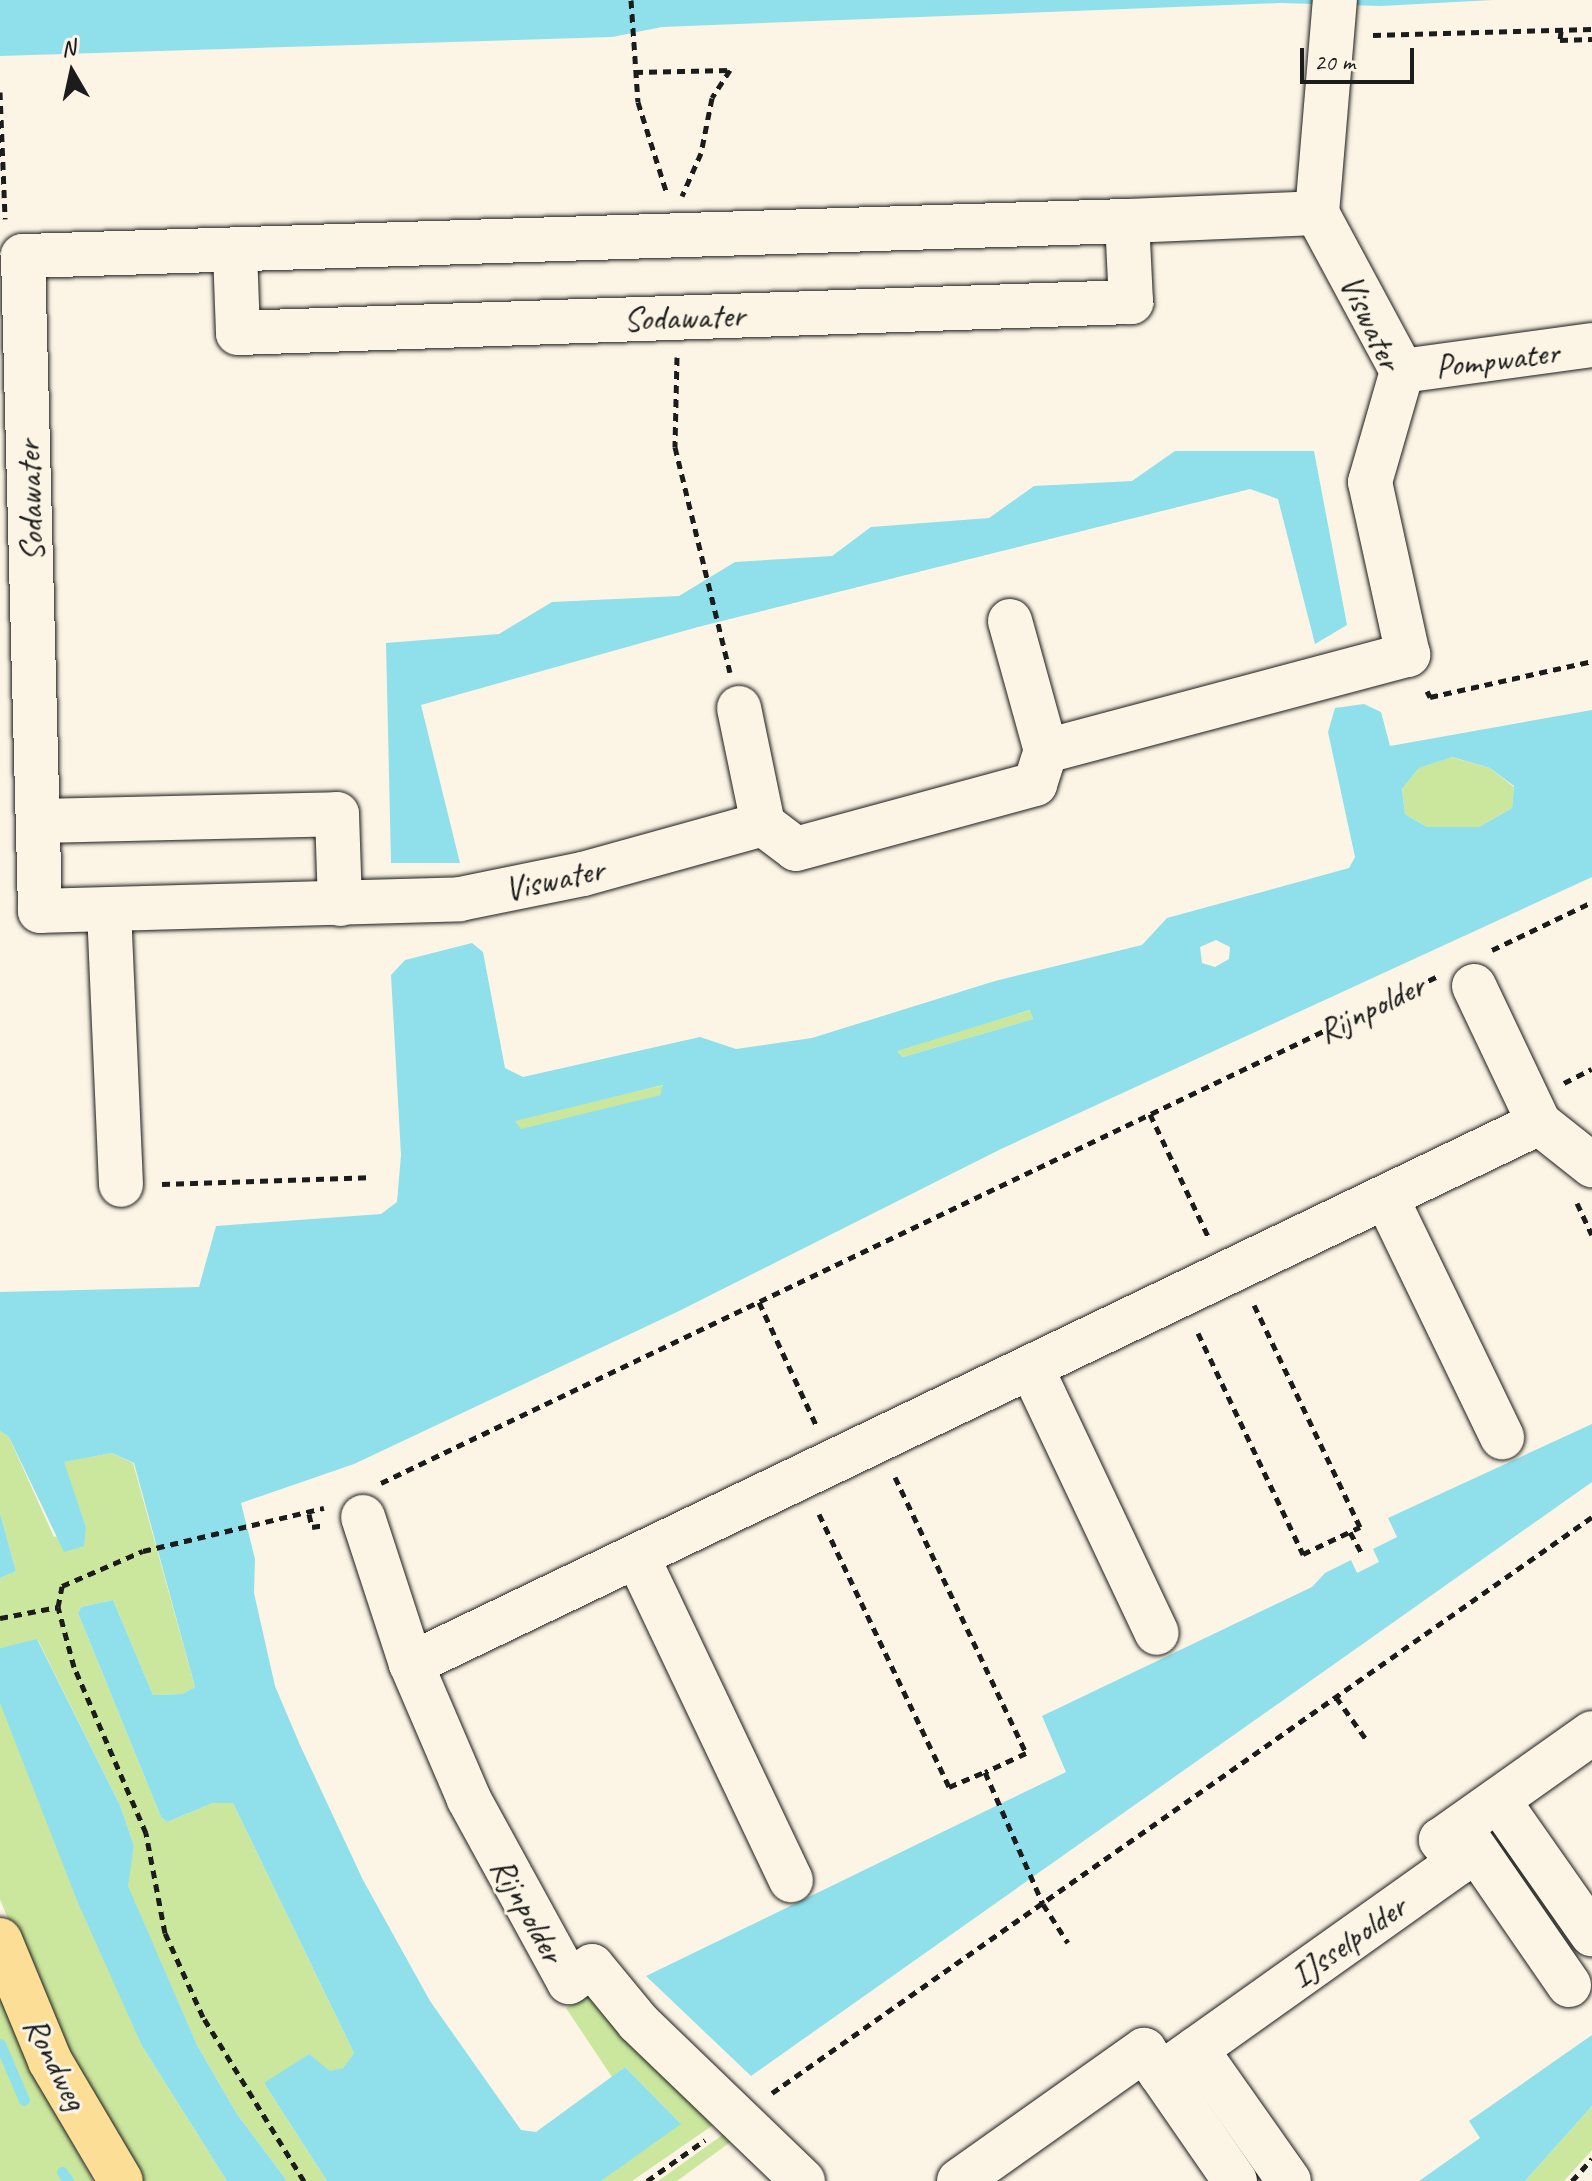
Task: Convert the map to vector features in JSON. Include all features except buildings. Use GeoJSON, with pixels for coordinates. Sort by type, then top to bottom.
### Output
{"type":"FeatureCollection","features":[{"type":"Feature","properties":{"kind":"main road","name":"Rondweg"},"geometry":{"type":"LineString","coordinates":[[0,1940],[50,2061],[121,2181]]}},
{"type":"Feature","properties":{"kind":"street"},"geometry":{"type":"LineString","coordinates":[[23,256],[1317,213],[1333,20]]}},
{"type":"Feature","properties":{"kind":"street","name":"Viswater"},"geometry":{"type":"LineString","coordinates":[[1317,213],[1402,371],[1370,482],[1408,655]]}},
{"type":"Feature","properties":{"kind":"street","name":"Sodawater"},"geometry":{"type":"LineString","coordinates":[[235,251],[238,333],[1131,302],[1127,221]]}},
{"type":"Feature","properties":{"kind":"street","name":"Sodawater"},"geometry":{"type":"LineString","coordinates":[[23,256],[40,911]]}},
{"type":"Feature","properties":{"kind":"street","name":"Pompwater"},"geometry":{"type":"LineString","coordinates":[[1402,371],[1592,345]]}},
{"type":"Feature","properties":{"kind":"street"},"geometry":{"type":"LineString","coordinates":[[739,708],[763,824],[796,849],[1035,784],[1046,751],[1010,621]]}},
{"type":"Feature","properties":{"kind":"street"},"geometry":{"type":"LineString","coordinates":[[1046,751],[1408,655]]}},
{"type":"Feature","properties":{"kind":"street"},"geometry":{"type":"LineString","coordinates":[[39,821],[337,814],[340,904]]}},
{"type":"Feature","properties":{"kind":"street","name":"Viswater"},"geometry":{"type":"LineString","coordinates":[[40,911],[460,899],[583,874],[763,824]]}},
{"type":"Feature","properties":{"kind":"street"},"geometry":{"type":"LineString","coordinates":[[109,910],[121,1185]]}},
{"type":"Feature","properties":{"kind":"street","name":"Rijnpolder"},"geometry":{"type":"LineString","coordinates":[[1467,971],[1539,1123],[1592,1165]]}},
{"type":"Feature","properties":{"kind":"street"},"geometry":{"type":"LineString","coordinates":[[411,1664],[1539,1123]]}},
{"type":"Feature","properties":{"kind":"street"},"geometry":{"type":"LineString","coordinates":[[1386,1197],[1502,1437]]}},
{"type":"Feature","properties":{"kind":"street"},"geometry":{"type":"LineString","coordinates":[[1031,1367],[1157,1633]]}},
{"type":"Feature","properties":{"kind":"street","name":"Rijnpolder"},"geometry":{"type":"LineString","coordinates":[[356,1503],[411,1664],[476,1814],[569,1982],[592,1966],[638,2022],[736,2119]]}},
{"type":"Feature","properties":{"kind":"street"},"geometry":{"type":"LineString","coordinates":[[637,1556],[791,1880]]}},
{"type":"Feature","properties":{"kind":"street"},"geometry":{"type":"LineString","coordinates":[[1569,1985],[1460,1827],[1592,1733]]}},
{"type":"Feature","properties":{"kind":"street"},"geometry":{"type":"LineString","coordinates":[[1498,1800],[1592,1934]]}},
{"type":"Feature","properties":{"kind":"street","name":"IJsselpolder"},"geometry":{"type":"LineString","coordinates":[[1161,2074],[1458,1863],[1441,1840],[1460,1827]]}},
{"type":"Feature","properties":{"kind":"street"},"geometry":{"type":"LineString","coordinates":[[1196,2049],[1289,2181]]}},
{"type":"Feature","properties":{"kind":"street"},"geometry":{"type":"LineString","coordinates":[[959,2181],[1144,2050],[1235,2181]]}},
{"type":"Feature","properties":{"kind":"street"},"geometry":{"type":"LineString","coordinates":[[736,2119],[803,2181]]}},
{"type":"Feature","properties":{"kind":"path"},"geometry":{"type":"LineString","coordinates":[[631,0],[646,140],[671,202]]}},
{"type":"Feature","properties":{"kind":"path"},"geometry":{"type":"LineString","coordinates":[[1333,20],[1561,31],[1592,29]]}},
{"type":"Feature","properties":{"kind":"path"},"geometry":{"type":"LineString","coordinates":[[1561,31],[1560,40],[1592,39]]}},
{"type":"Feature","properties":{"kind":"path"},"geometry":{"type":"LineString","coordinates":[[0,92],[6,242],[23,256]]}},
{"type":"Feature","properties":{"kind":"path"},"geometry":{"type":"LineString","coordinates":[[703,571],[724,643]]}},
{"type":"Feature","properties":{"kind":"path"},"geometry":{"type":"LineString","coordinates":[[1408,655],[1430,697],[1592,661]]}},
{"type":"Feature","properties":{"kind":"path","name":"Rijnpolder"},"geometry":{"type":"LineString","coordinates":[[58,1607],[62,1586],[143,1551],[356,1503],[759,1302],[1150,1114],[1467,971],[1592,902]]}},
{"type":"Feature","properties":{"kind":"path"},"geometry":{"type":"LineString","coordinates":[[1150,1114],[1360,1527],[1303,1554],[1180,1296]]}},
{"type":"Feature","properties":{"kind":"path"},"geometry":{"type":"LineString","coordinates":[[121,1185],[369,1177]]}},
{"type":"Feature","properties":{"kind":"path"},"geometry":{"type":"LineString","coordinates":[[759,1302],[818,1470],[949,1787],[1026,1753],[877,1441]]}},
{"type":"Feature","properties":{"kind":"path"},"geometry":{"type":"LineString","coordinates":[[647,2181],[1592,1517]]}},
{"type":"Feature","properties":{"kind":"path"},"geometry":{"type":"LineString","coordinates":[[1350,1532],[1362,1554]]}},
{"type":"Feature","properties":{"kind":"path"},"geometry":{"type":"LineString","coordinates":[[0,1618],[58,1607],[74,1667],[146,1833],[165,1933],[203,2017],[304,2181]]}},
{"type":"Feature","properties":{"kind":"path"},"geometry":{"type":"LineString","coordinates":[[1336,1697],[1366,1739]]}},
{"type":"Feature","properties":{"kind":"path"},"geometry":{"type":"LineString","coordinates":[[985,1772],[1043,1904],[1068,1943]]}},
{"type":"Feature","properties":{"kind":"path"},"geometry":{"type":"LineString","coordinates":[[1572,2181],[1592,2159]]}},
{"type":"Feature","properties":{"kind":"green space"},"geometry":{"type":"Polygon","coordinates":[[[1451,757],[1490,768],[1514,787],[1512,808],[1479,827],[1427,827],[1405,814],[1402,789],[1419,768],[1451,757]]]}},
{"type":"Feature","properties":{"kind":"green space"},"geometry":{"type":"Polygon","coordinates":[[[1031,1010],[1033,1019],[903,1057],[896,1050],[1031,1010]]]}},
{"type":"Feature","properties":{"kind":"green space"},"geometry":{"type":"Polygon","coordinates":[[[664,1085],[661,1095],[520,1130],[514,1120],[664,1085]]]}},
{"type":"Feature","properties":{"kind":"green space"},"geometry":{"type":"Polygon","coordinates":[[[0,1431],[9,1437],[54,1537],[86,1527],[63,1462],[112,1453],[133,1463],[195,1687],[182,1694],[153,1695],[113,1600],[81,1607],[78,1613],[161,1817],[167,1822],[213,1803],[233,1803],[354,2053],[343,2068],[330,2072],[321,2066],[264,2083],[327,2181],[287,2181],[237,2114],[197,2045],[127,1886],[134,1846],[120,1805],[38,1640],[0,1648],[0,1578],[16,1571],[0,1513],[0,1431]]]}},
{"type":"Feature","properties":{"kind":"green space"},"geometry":{"type":"Polygon","coordinates":[[[0,1701],[142,2046],[227,2181],[143,2181],[91,2095],[29,1972],[0,1899],[0,1701]]]}},
{"type":"Feature","properties":{"kind":"green space"},"geometry":{"type":"Polygon","coordinates":[[[0,1995],[25,2056],[93,2181],[0,2181],[0,1995]]]}},
{"type":"Feature","properties":{"kind":"green space"},"geometry":{"type":"Polygon","coordinates":[[[590,1995],[719,2121],[632,2181],[601,2181],[680,2123],[625,2067],[612,2077],[566,2008],[590,1995]]]}},
{"type":"Feature","properties":{"kind":"green space"},"geometry":{"type":"Polygon","coordinates":[[[1592,2106],[1592,2150],[1564,2181],[1525,2181],[1592,2106]]]}},
{"type":"Feature","properties":{"kind":"green space"},"geometry":{"type":"Polygon","coordinates":[[[728,2131],[736,2138],[677,2181],[658,2181],[728,2131]]]}},
{"type":"Feature","properties":{"kind":"water"},"geometry":{"type":"Polygon","coordinates":[[[0,0],[1493,0],[1381,6],[1280,3],[662,27],[612,37],[0,56],[0,0]]]}},
{"type":"Feature","properties":{"kind":"water"},"geometry":{"type":"Polygon","coordinates":[[[1175,451],[1314,451],[1347,625],[1315,644],[1278,499],[1250,489],[698,627],[421,705],[460,863],[391,863],[386,643],[499,634],[552,602],[679,596],[735,562],[832,556],[871,527],[989,518],[1034,486],[1132,481],[1175,451]]]}},
{"type":"Feature","properties":{"kind":"water"},"geometry":{"type":"Polygon","coordinates":[[[1364,704],[1381,712],[1390,746],[1592,710],[1592,877],[1001,1149],[677,1312],[354,1464],[241,1503],[255,1559],[254,1593],[275,1686],[300,1745],[363,1880],[430,2001],[521,2130],[536,2132],[625,2067],[681,2124],[601,2181],[327,2181],[264,2083],[309,2054],[330,2071],[343,2068],[354,2053],[233,1803],[213,1803],[167,1822],[161,1817],[78,1613],[81,1607],[113,1600],[153,1695],[182,1694],[195,1687],[134,1463],[112,1453],[64,1462],[86,1527],[84,1546],[64,1552],[9,1437],[0,1431],[0,1292],[199,1287],[216,1226],[381,1214],[397,1202],[401,1155],[391,975],[405,960],[472,943],[483,952],[505,1068],[523,1077],[700,1037],[736,1049],[812,1038],[995,981],[1142,945],[1167,918],[1349,868],[1355,857],[1328,732],[1335,708],[1364,704]],[[1452,757],[1419,768],[1402,789],[1405,814],[1427,827],[1479,827],[1512,808],[1514,786],[1490,768],[1452,757]],[[1216,940],[1200,947],[1202,963],[1215,967],[1229,959],[1230,947],[1216,940]],[[1030,1010],[897,1051],[903,1057],[1033,1019],[1030,1010]],[[663,1085],[515,1121],[521,1129],[660,1095],[663,1085]]]}},
{"type":"Feature","properties":{"kind":"water"},"geometry":{"type":"Polygon","coordinates":[[[1592,1424],[1592,1482],[751,2076],[646,1976],[1066,1772],[1042,1716],[1312,1587],[1325,1573],[1351,1560],[1357,1573],[1379,1562],[1373,1549],[1397,1537],[1388,1518],[1592,1424]]]}},
{"type":"Feature","properties":{"kind":"water"},"geometry":{"type":"Polygon","coordinates":[[[0,1513],[16,1571],[0,1578],[0,1513]]]}},
{"type":"Feature","properties":{"kind":"water"},"geometry":{"type":"Polygon","coordinates":[[[37,1639],[120,1805],[134,1846],[128,1886],[197,2045],[237,2114],[287,2181],[227,2181],[142,2046],[78,1903],[0,1703],[0,1648],[37,1639]]]}},
{"type":"Feature","properties":{"kind":"water"},"geometry":{"type":"Polygon","coordinates":[[[1592,2035],[1592,2106],[1525,2181],[1419,2181],[1480,2138],[1469,2121],[1592,2035]]]}},
{"type":"Feature","properties":{"kind":"waterway"},"geometry":{"type":"LineString","coordinates":[[0,2044],[24,2100]]}},
{"type":"Feature","properties":{"kind":"waterway"},"geometry":{"type":"LineString","coordinates":[[62,2172],[68,2181]]}}]}
